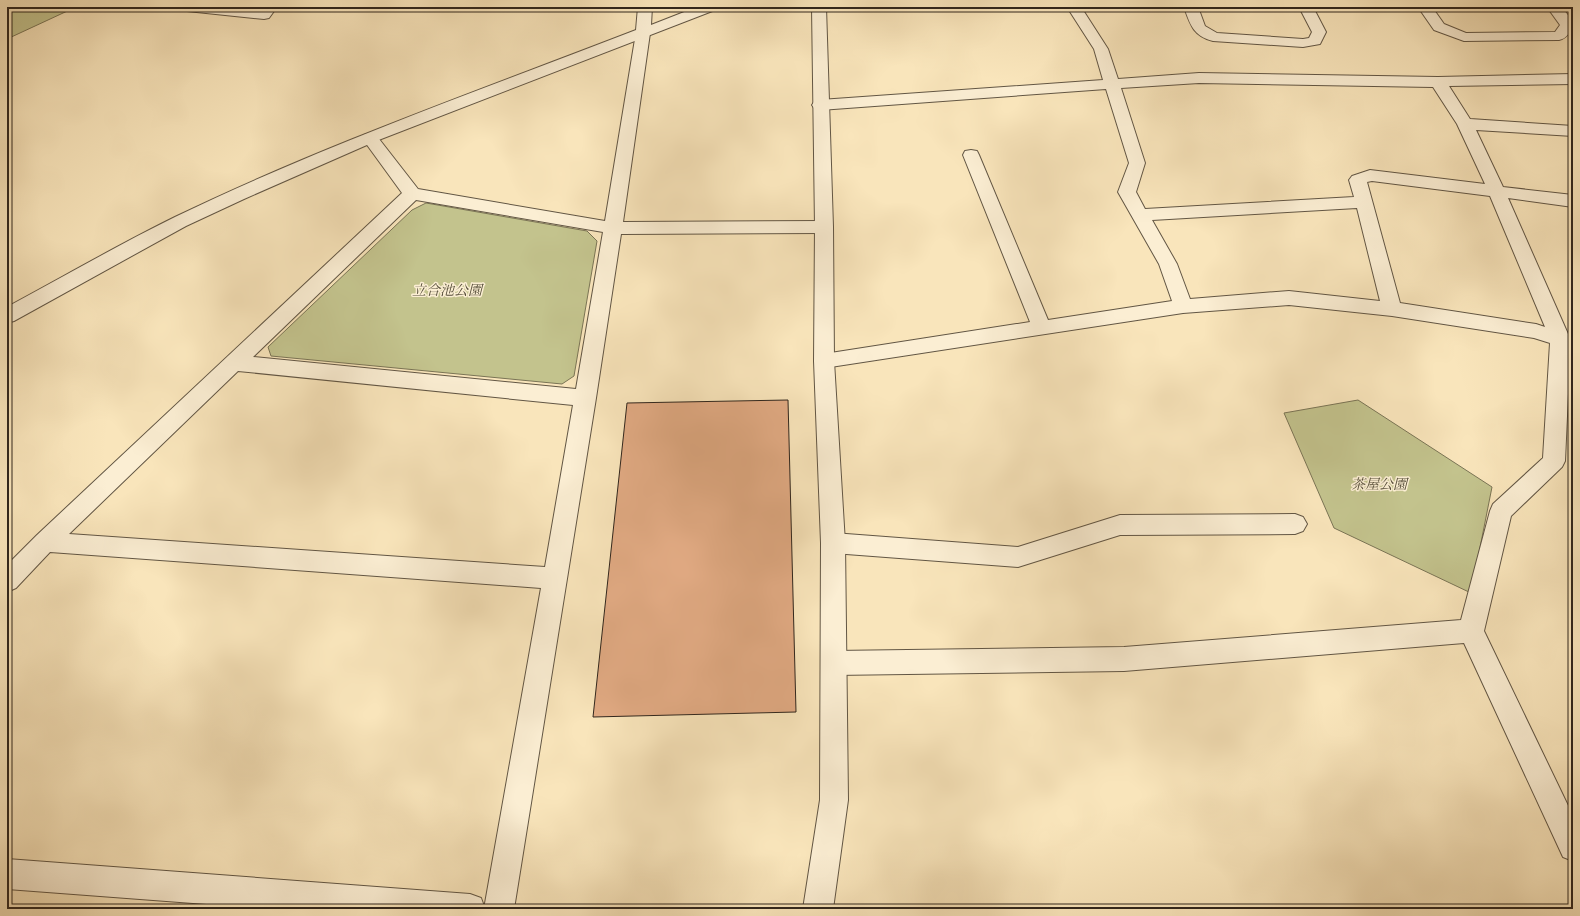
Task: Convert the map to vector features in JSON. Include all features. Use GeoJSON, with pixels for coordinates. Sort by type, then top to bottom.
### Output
{"type":"FeatureCollection","features":[{"type":"Feature","properties":{"kind":"street"},"geometry":{"type":"LineString","coordinates":[[187,7],[264,15],[270,7]]}},
{"type":"Feature","properties":{"kind":"street"},"geometry":{"type":"LineString","coordinates":[[499,909],[614,228],[643,33],[645,7]]}},
{"type":"Feature","properties":{"kind":"street"},"geometry":{"type":"LineString","coordinates":[[7,316],[180,222],[238,195],[370,138],[710,7]]}},
{"type":"Feature","properties":{"kind":"street"},"geometry":{"type":"LineString","coordinates":[[818,7],[824,227],[824,361],[833,543],[834,663],[834,800],[818,909]]}},
{"type":"Feature","properties":{"kind":"street"},"geometry":{"type":"LineString","coordinates":[[1074,7],[1101,50],[1137,162],[1127,192],[1168,264],[1183,306]]}},
{"type":"Feature","properties":{"kind":"street"},"geometry":{"type":"LineString","coordinates":[[1191,7],[1198,28],[1213,37],[1302,43],[1315,41],[1319,32],[1306,7]]}},
{"type":"Feature","properties":{"kind":"street"},"geometry":{"type":"LineString","coordinates":[[1425,7],[1439,27],[1464,37],[1559,36],[1568,25],[1554,7]]}},
{"type":"Feature","properties":{"kind":"street"},"geometry":{"type":"LineString","coordinates":[[820,105],[1199,78],[1438,82],[1573,79]]}},
{"type":"Feature","properties":{"kind":"street"},"geometry":{"type":"LineString","coordinates":[[1438,82],[1466,124],[1566,342],[1554,461],[1501,511],[1471,631],[1573,847]]}},
{"type":"Feature","properties":{"kind":"street"},"geometry":{"type":"LineString","coordinates":[[1466,124],[1573,130]]}},
{"type":"Feature","properties":{"kind":"street"},"geometry":{"type":"LineString","coordinates":[[370,138],[412,194],[614,228],[824,227]]}},
{"type":"Feature","properties":{"kind":"street"},"geometry":{"type":"LineString","coordinates":[[971,155],[1042,328]]}},
{"type":"Feature","properties":{"kind":"street"},"geometry":{"type":"LineString","coordinates":[[1392,309],[1358,180],[1370,174],[1573,201]]}},
{"type":"Feature","properties":{"kind":"street"},"geometry":{"type":"LineString","coordinates":[[7,581],[45,542],[412,194]]}},
{"type":"Feature","properties":{"kind":"street"},"geometry":{"type":"LineString","coordinates":[[1140,215],[1364,202]]}},
{"type":"Feature","properties":{"kind":"street"},"geometry":{"type":"LineString","coordinates":[[824,361],[1183,306],[1289,298],[1392,309],[1536,331],[1566,342]]}},
{"type":"Feature","properties":{"kind":"street"},"geometry":{"type":"LineString","coordinates":[[235,363],[586,398]]}},
{"type":"Feature","properties":{"kind":"street"},"geometry":{"type":"LineString","coordinates":[[833,543],[1018,557],[1120,525],[1295,524]]}},
{"type":"Feature","properties":{"kind":"street"},"geometry":{"type":"LineString","coordinates":[[45,542],[554,578]]}},
{"type":"Feature","properties":{"kind":"street"},"geometry":{"type":"LineString","coordinates":[[834,663],[1124,659],[1471,631]]}},
{"type":"Feature","properties":{"kind":"street"},"geometry":{"type":"LineString","coordinates":[[7,874],[470,909]]}},
{"type":"Feature","properties":{"kind":"green space"},"geometry":{"type":"Polygon","coordinates":[[[7,7],[76,7],[7,39],[7,7]]]}},
{"type":"Feature","properties":{"kind":"green space","name":"立合池公園"},"geometry":{"type":"Polygon","coordinates":[[[426,203],[587,231],[597,241],[574,376],[562,384],[271,356],[268,347],[412,210],[426,203]]]}},
{"type":"Feature","properties":{"kind":"green space","name":"茶屋公園"},"geometry":{"type":"Polygon","coordinates":[[[1358,400],[1492,487],[1471,593],[1334,528],[1284,413],[1358,400]]]}},
{"type":"Feature","properties":{"kind":"building"},"geometry":{"type":"Polygon","coordinates":[[[788,400],[796,712],[593,717],[627,403],[788,400]]]}}]}
